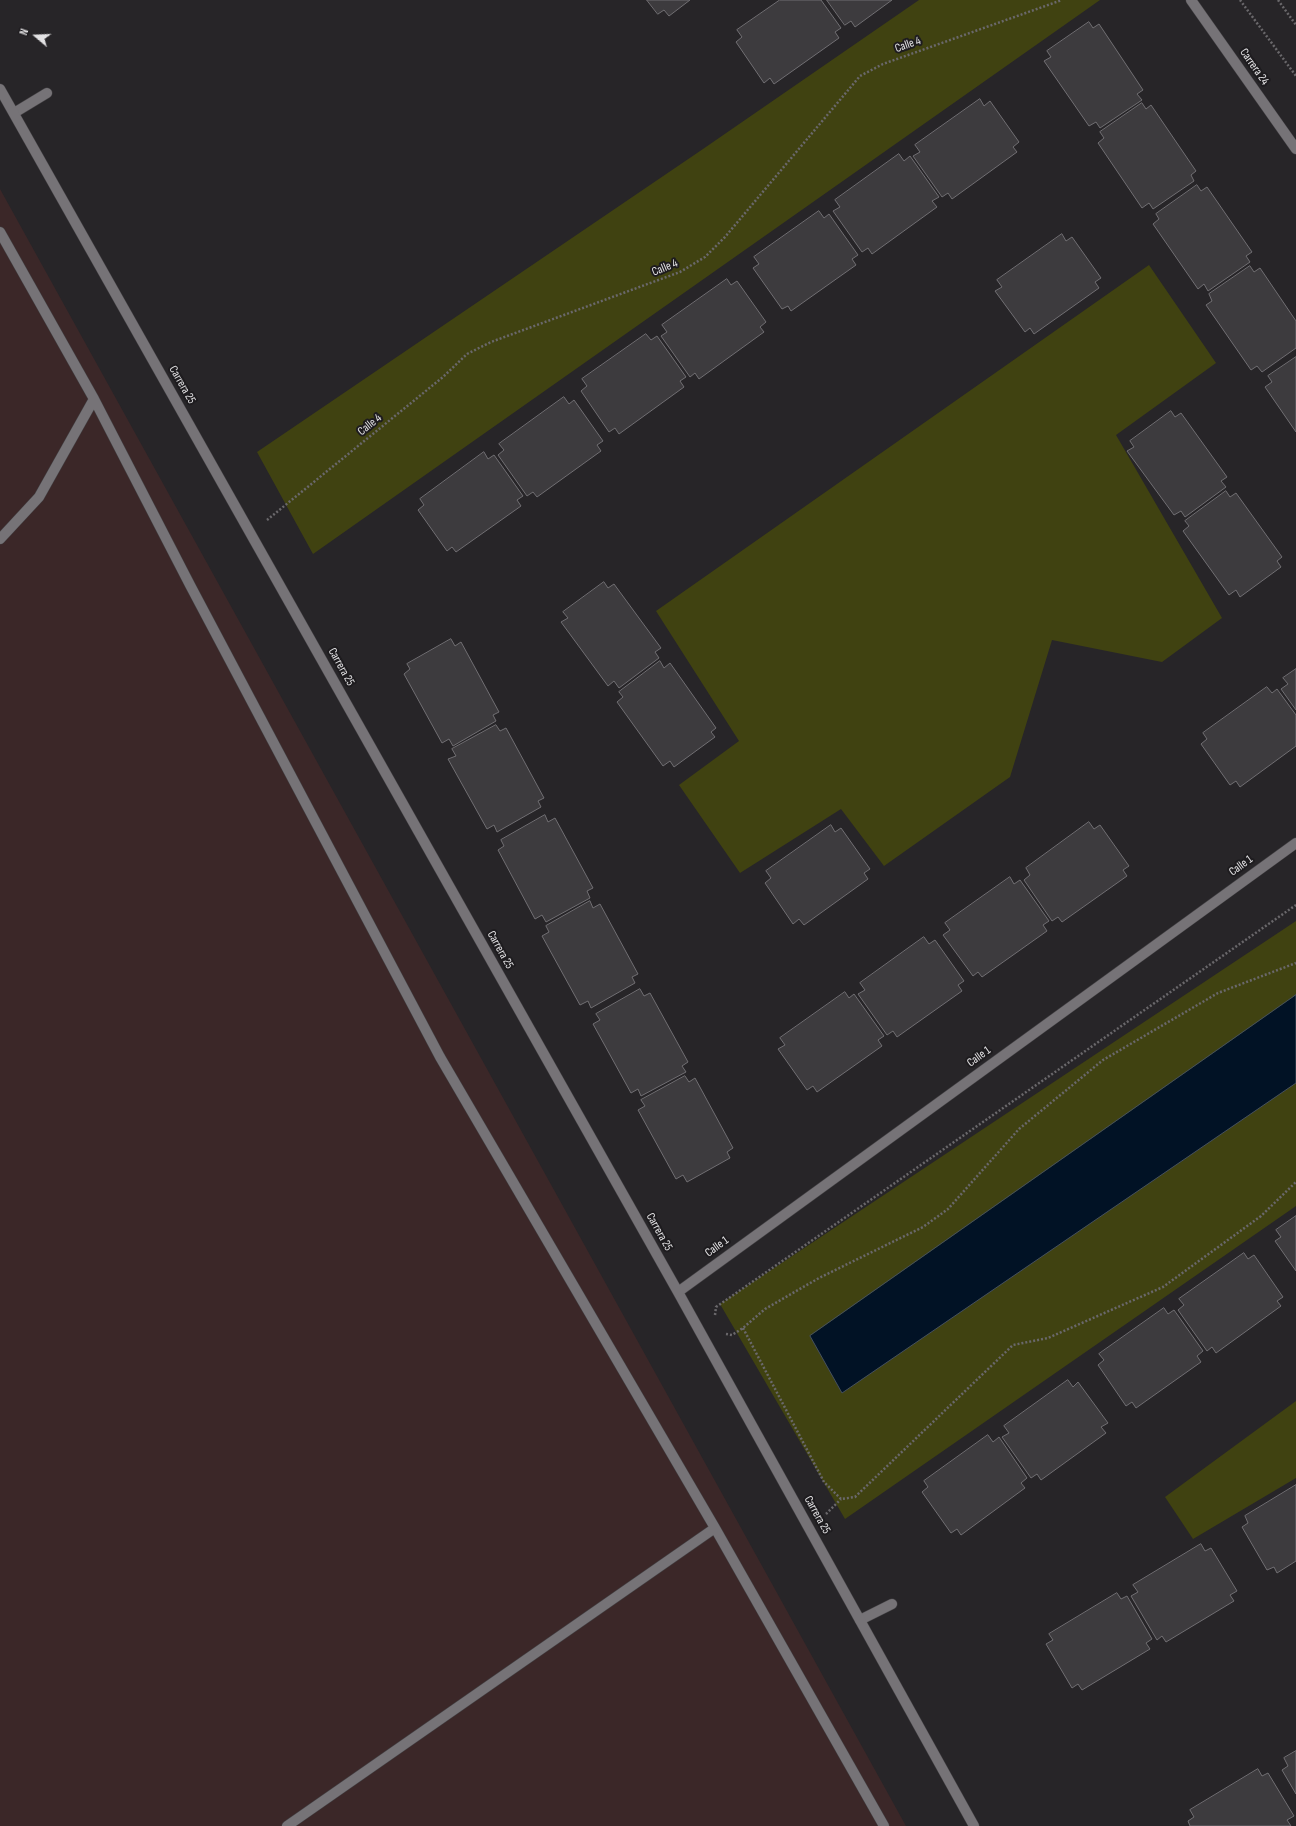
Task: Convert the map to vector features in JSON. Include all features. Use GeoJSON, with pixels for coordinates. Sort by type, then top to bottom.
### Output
{"type":"FeatureCollection","features":[{"type":"Feature","properties":{"kind":"street","name":"Carrera 24"},"geometry":{"type":"LineString","coordinates":[[1191,0],[1296,149]]}},
{"type":"Feature","properties":{"kind":"street","name":"Carrera 25"},"geometry":{"type":"LineString","coordinates":[[0,88],[678,1292],[974,1826]]}},
{"type":"Feature","properties":{"kind":"street"},"geometry":{"type":"LineString","coordinates":[[14,113],[47,93]]}},
{"type":"Feature","properties":{"kind":"street"},"geometry":{"type":"LineString","coordinates":[[0,232],[94,398],[190,586],[440,1057],[715,1528],[884,1826]]}},
{"type":"Feature","properties":{"kind":"street"},"geometry":{"type":"LineString","coordinates":[[0,539],[39,497],[94,398]]}},
{"type":"Feature","properties":{"kind":"street","name":"Calle 1"},"geometry":{"type":"LineString","coordinates":[[678,1292],[1296,842]]}},
{"type":"Feature","properties":{"kind":"street"},"geometry":{"type":"LineString","coordinates":[[287,1826],[715,1528]]}},
{"type":"Feature","properties":{"kind":"street"},"geometry":{"type":"LineString","coordinates":[[860,1620],[892,1604]]}},
{"type":"Feature","properties":{"kind":"path","name":"Calle 4"},"geometry":{"type":"LineString","coordinates":[[251,532],[443,377],[467,354],[491,342],[680,272],[705,257],[725,237],[860,76],[882,64],[1062,0]]}},
{"type":"Feature","properties":{"kind":"path"},"geometry":{"type":"LineString","coordinates":[[1240,0],[1296,76]]}},
{"type":"Feature","properties":{"kind":"path"},"geometry":{"type":"LineString","coordinates":[[1278,0],[1296,25]]}},
{"type":"Feature","properties":{"kind":"path"},"geometry":{"type":"LineString","coordinates":[[714,1322],[716,1307],[1296,905]]}},
{"type":"Feature","properties":{"kind":"path"},"geometry":{"type":"LineString","coordinates":[[723,1334],[732,1335],[766,1309],[819,1278],[923,1227],[948,1209],[1019,1129],[1103,1060],[1218,993],[1296,963]]}},
{"type":"Feature","properties":{"kind":"path"},"geometry":{"type":"LineString","coordinates":[[743,1328],[824,1482],[841,1499],[856,1497],[1012,1345],[1048,1338],[1163,1288],[1261,1216],[1296,1182]]}},
{"type":"Feature","properties":{"kind":"shaded area"},"geometry":{"type":"Polygon","coordinates":[[[919,0],[1100,0],[313,554],[257,452],[703,149],[919,0]]]}},
{"type":"Feature","properties":{"kind":"shaded area"},"geometry":{"type":"Polygon","coordinates":[[[0,189],[906,1826],[0,1826],[0,189]]]}},
{"type":"Feature","properties":{"kind":"shaded area"},"geometry":{"type":"Polygon","coordinates":[[[1149,265],[1216,363],[1116,435],[1222,618],[1162,662],[1052,640],[1010,777],[884,866],[841,809],[740,873],[679,785],[739,741],[656,611],[1149,265]]]}},
{"type":"Feature","properties":{"kind":"shaded area"},"geometry":{"type":"Polygon","coordinates":[[[1296,921],[1296,1206],[845,1519],[720,1304],[1296,921]]]}},
{"type":"Feature","properties":{"kind":"shaded area"},"geometry":{"type":"Polygon","coordinates":[[[1296,1401],[1296,1478],[1193,1539],[1165,1497],[1296,1401]]]}},
{"type":"Feature","properties":{"kind":"water"},"geometry":{"type":"Polygon","coordinates":[[[1296,995],[1296,1083],[842,1393],[810,1336],[1296,995]]]}},
{"type":"Feature","properties":{"kind":"building"},"geometry":{"type":"Polygon","coordinates":[[[647,0],[690,0],[669,16],[664,10],[658,14],[647,0]]]}},
{"type":"Feature","properties":{"kind":"building"},"geometry":{"type":"Polygon","coordinates":[[[780,0],[821,0],[841,28],[835,32],[839,38],[774,84],[770,78],[764,83],[736,42],[742,37],[737,30],[780,0]]]}},
{"type":"Feature","properties":{"kind":"building"},"geometry":{"type":"Polygon","coordinates":[[[827,0],[892,0],[855,27],[851,21],[845,25],[827,0]]]}},
{"type":"Feature","properties":{"kind":"building"},"geometry":{"type":"Polygon","coordinates":[[[1089,22],[1093,28],[1099,24],[1143,90],[1137,94],[1142,100],[1100,128],[1096,122],[1089,126],[1044,61],[1051,57],[1047,51],[1089,22]]]}},
{"type":"Feature","properties":{"kind":"building"},"geometry":{"type":"Polygon","coordinates":[[[980,99],[984,106],[990,101],[1019,142],[1013,147],[1017,152],[952,199],[948,193],[942,197],[913,156],[920,152],[915,145],[980,99]]]}},
{"type":"Feature","properties":{"kind":"building"},"geometry":{"type":"Polygon","coordinates":[[[1142,103],[1146,109],[1151,105],[1196,171],[1191,175],[1194,181],[1153,209],[1149,203],[1142,208],[1098,143],[1104,138],[1100,132],[1142,103]]]}},
{"type":"Feature","properties":{"kind":"building"},"geometry":{"type":"Polygon","coordinates":[[[899,154],[904,161],[910,156],[939,197],[932,201],[937,207],[872,254],[868,248],[862,252],[833,211],[840,207],[835,200],[899,154]]]}},
{"type":"Feature","properties":{"kind":"building"},"geometry":{"type":"Polygon","coordinates":[[[1197,185],[1201,191],[1207,187],[1252,252],[1246,256],[1250,262],[1208,291],[1204,284],[1198,289],[1153,224],[1159,219],[1156,214],[1197,185]]]}},
{"type":"Feature","properties":{"kind":"building"},"geometry":{"type":"Polygon","coordinates":[[[819,211],[824,218],[829,214],[858,255],[852,259],[856,265],[791,311],[788,306],[782,309],[753,268],[759,264],[754,257],[819,211]]]}},
{"type":"Feature","properties":{"kind":"building"},"geometry":{"type":"Polygon","coordinates":[[[1062,234],[1066,241],[1072,237],[1101,278],[1095,282],[1099,288],[1034,334],[1030,328],[1025,332],[995,291],[1002,287],[997,280],[1062,234]]]}},
{"type":"Feature","properties":{"kind":"building"},"geometry":{"type":"Polygon","coordinates":[[[1250,266],[1254,272],[1260,268],[1296,321],[1296,348],[1262,372],[1257,366],[1251,370],[1206,305],[1212,301],[1209,294],[1250,266]]]}},
{"type":"Feature","properties":{"kind":"building"},"geometry":{"type":"Polygon","coordinates":[[[727,279],[731,285],[737,281],[766,322],[760,327],[764,332],[699,379],[695,373],[690,377],[661,336],[667,332],[662,325],[727,279]]]}},
{"type":"Feature","properties":{"kind":"building"},"geometry":{"type":"Polygon","coordinates":[[[646,334],[651,340],[657,336],[686,377],[680,381],[684,387],[619,434],[615,428],[609,432],[581,391],[587,386],[582,379],[646,334]]]}},
{"type":"Feature","properties":{"kind":"building"},"geometry":{"type":"Polygon","coordinates":[[[1296,357],[1296,432],[1265,387],[1272,382],[1268,376],[1296,357]]]}},
{"type":"Feature","properties":{"kind":"building"},"geometry":{"type":"Polygon","coordinates":[[[564,397],[569,404],[574,400],[603,441],[597,445],[601,451],[537,497],[533,492],[527,496],[498,455],[504,450],[499,444],[564,397]]]}},
{"type":"Feature","properties":{"kind":"building"},"geometry":{"type":"Polygon","coordinates":[[[1171,411],[1175,417],[1181,413],[1227,477],[1221,481],[1226,487],[1185,517],[1181,511],[1174,515],[1127,451],[1134,447],[1130,441],[1171,411]]]}},
{"type":"Feature","properties":{"kind":"building"},"geometry":{"type":"Polygon","coordinates":[[[484,452],[488,459],[494,455],[523,496],[517,500],[521,506],[456,552],[452,547],[447,551],[418,510],[424,505],[420,499],[484,452]]]}},
{"type":"Feature","properties":{"kind":"building"},"geometry":{"type":"Polygon","coordinates":[[[1226,491],[1230,497],[1236,493],[1282,557],[1277,561],[1281,567],[1240,597],[1236,590],[1229,595],[1183,531],[1189,526],[1185,521],[1226,491]]]}},
{"type":"Feature","properties":{"kind":"building"},"geometry":{"type":"Polygon","coordinates":[[[604,582],[608,588],[614,584],[661,648],[655,652],[659,658],[619,688],[614,681],[608,686],[561,622],[568,618],[563,612],[604,582]]]}},
{"type":"Feature","properties":{"kind":"building"},"geometry":{"type":"Polygon","coordinates":[[[451,639],[455,646],[461,642],[499,712],[493,715],[496,721],[453,746],[449,739],[442,743],[404,674],[410,669],[407,664],[451,639]]]}},
{"type":"Feature","properties":{"kind":"building"},"geometry":{"type":"Polygon","coordinates":[[[660,661],[664,668],[670,663],[716,728],[711,732],[715,737],[674,767],[670,761],[663,766],[617,702],[623,697],[619,692],[660,661]]]}},
{"type":"Feature","properties":{"kind":"building"},"geometry":{"type":"Polygon","coordinates":[[[1296,669],[1296,710],[1281,689],[1288,684],[1283,678],[1296,669]]]}},
{"type":"Feature","properties":{"kind":"building"},"geometry":{"type":"Polygon","coordinates":[[[1267,687],[1272,693],[1277,689],[1296,715],[1296,746],[1240,787],[1236,781],[1230,785],[1201,744],[1207,739],[1203,733],[1267,687]]]}},
{"type":"Feature","properties":{"kind":"building"},"geometry":{"type":"Polygon","coordinates":[[[496,725],[500,731],[506,728],[544,798],[538,801],[541,807],[497,832],[494,825],[487,829],[448,759],[456,756],[452,749],[496,725]]]}},
{"type":"Feature","properties":{"kind":"building"},"geometry":{"type":"Polygon","coordinates":[[[545,815],[548,822],[555,818],[593,888],[587,891],[590,898],[546,922],[542,915],[535,919],[498,850],[504,846],[501,840],[545,815]]]}},
{"type":"Feature","properties":{"kind":"building"},"geometry":{"type":"Polygon","coordinates":[[[1089,822],[1094,829],[1100,825],[1129,866],[1123,870],[1127,876],[1062,922],[1058,917],[1052,921],[1024,880],[1030,875],[1026,868],[1089,822]]]}},
{"type":"Feature","properties":{"kind":"building"},"geometry":{"type":"Polygon","coordinates":[[[831,825],[835,832],[841,828],[870,869],[864,873],[868,879],[804,925],[799,919],[793,924],[765,883],[771,878],[766,871],[831,825]]]}},
{"type":"Feature","properties":{"kind":"building"},"geometry":{"type":"Polygon","coordinates":[[[1010,877],[1014,884],[1020,880],[1049,921],[1043,925],[1047,931],[982,977],[978,972],[973,976],[943,935],[950,930],[945,923],[1010,877]]]}},
{"type":"Feature","properties":{"kind":"building"},"geometry":{"type":"Polygon","coordinates":[[[590,901],[593,908],[600,904],[638,974],[632,977],[635,983],[591,1008],[588,1001],[580,1005],[542,936],[549,932],[546,926],[590,901]]]}},
{"type":"Feature","properties":{"kind":"building"},"geometry":{"type":"Polygon","coordinates":[[[924,937],[929,944],[935,940],[964,981],[958,985],[962,991],[897,1037],[893,1031],[887,1035],[858,994],[865,990],[860,983],[924,937]]]}},
{"type":"Feature","properties":{"kind":"building"},"geometry":{"type":"Polygon","coordinates":[[[640,989],[644,996],[650,993],[688,1062],[682,1066],[686,1072],[641,1096],[638,1089],[631,1093],[593,1024],[600,1020],[596,1014],[640,989]]]}},
{"type":"Feature","properties":{"kind":"building"},"geometry":{"type":"Polygon","coordinates":[[[845,992],[849,998],[854,994],[884,1036],[878,1040],[882,1046],[817,1092],[813,1086],[807,1090],[778,1049],[785,1045],[780,1038],[845,992]]]}},
{"type":"Feature","properties":{"kind":"building"},"geometry":{"type":"Polygon","coordinates":[[[685,1076],[689,1082],[695,1078],[733,1148],[727,1152],[730,1158],[687,1182],[683,1175],[676,1179],[638,1110],[645,1106],[641,1100],[685,1076]]]}},
{"type":"Feature","properties":{"kind":"building"},"geometry":{"type":"Polygon","coordinates":[[[1296,1216],[1296,1271],[1275,1241],[1281,1237],[1276,1230],[1296,1216]]]}},
{"type":"Feature","properties":{"kind":"building"},"geometry":{"type":"Polygon","coordinates":[[[1244,1253],[1248,1259],[1254,1255],[1283,1297],[1277,1301],[1281,1306],[1216,1353],[1212,1347],[1207,1351],[1178,1310],[1184,1305],[1179,1299],[1244,1253]]]}},
{"type":"Feature","properties":{"kind":"building"},"geometry":{"type":"Polygon","coordinates":[[[1164,1308],[1168,1314],[1174,1310],[1203,1351],[1197,1356],[1201,1362],[1136,1408],[1132,1402],[1126,1406],[1098,1365],[1104,1360],[1099,1354],[1164,1308]]]}},
{"type":"Feature","properties":{"kind":"building"},"geometry":{"type":"Polygon","coordinates":[[[1068,1380],[1073,1387],[1078,1382],[1108,1423],[1101,1427],[1106,1433],[1041,1480],[1037,1474],[1031,1478],[1002,1437],[1009,1433],[1004,1426],[1068,1380]]]}},
{"type":"Feature","properties":{"kind":"building"},"geometry":{"type":"Polygon","coordinates":[[[988,1435],[993,1442],[999,1437],[1027,1478],[1021,1483],[1025,1488],[961,1535],[957,1529],[951,1533],[922,1492],[928,1487],[924,1481],[988,1435]]]}},
{"type":"Feature","properties":{"kind":"building"},"geometry":{"type":"Polygon","coordinates":[[[1296,1485],[1296,1561],[1277,1573],[1274,1567],[1267,1570],[1242,1527],[1248,1523],[1245,1516],[1296,1485]]]}},
{"type":"Feature","properties":{"kind":"building"},"geometry":{"type":"Polygon","coordinates":[[[1201,1544],[1205,1551],[1211,1548],[1237,1591],[1230,1595],[1234,1601],[1166,1642],[1162,1636],[1157,1640],[1131,1596],[1138,1592],[1133,1585],[1201,1544]]]}},
{"type":"Feature","properties":{"kind":"building"},"geometry":{"type":"Polygon","coordinates":[[[1117,1593],[1121,1599],[1127,1596],[1152,1639],[1146,1643],[1150,1649],[1082,1690],[1078,1684],[1072,1688],[1046,1644],[1053,1640],[1049,1634],[1117,1593]]]}},
{"type":"Feature","properties":{"kind":"building"},"geometry":{"type":"Polygon","coordinates":[[[1296,1751],[1296,1794],[1282,1770],[1288,1766],[1284,1758],[1296,1751]]]}},
{"type":"Feature","properties":{"kind":"building"},"geometry":{"type":"Polygon","coordinates":[[[1258,1769],[1262,1776],[1268,1773],[1294,1816],[1287,1820],[1291,1826],[1190,1826],[1188,1821],[1194,1817],[1190,1810],[1258,1769]]]}}]}
